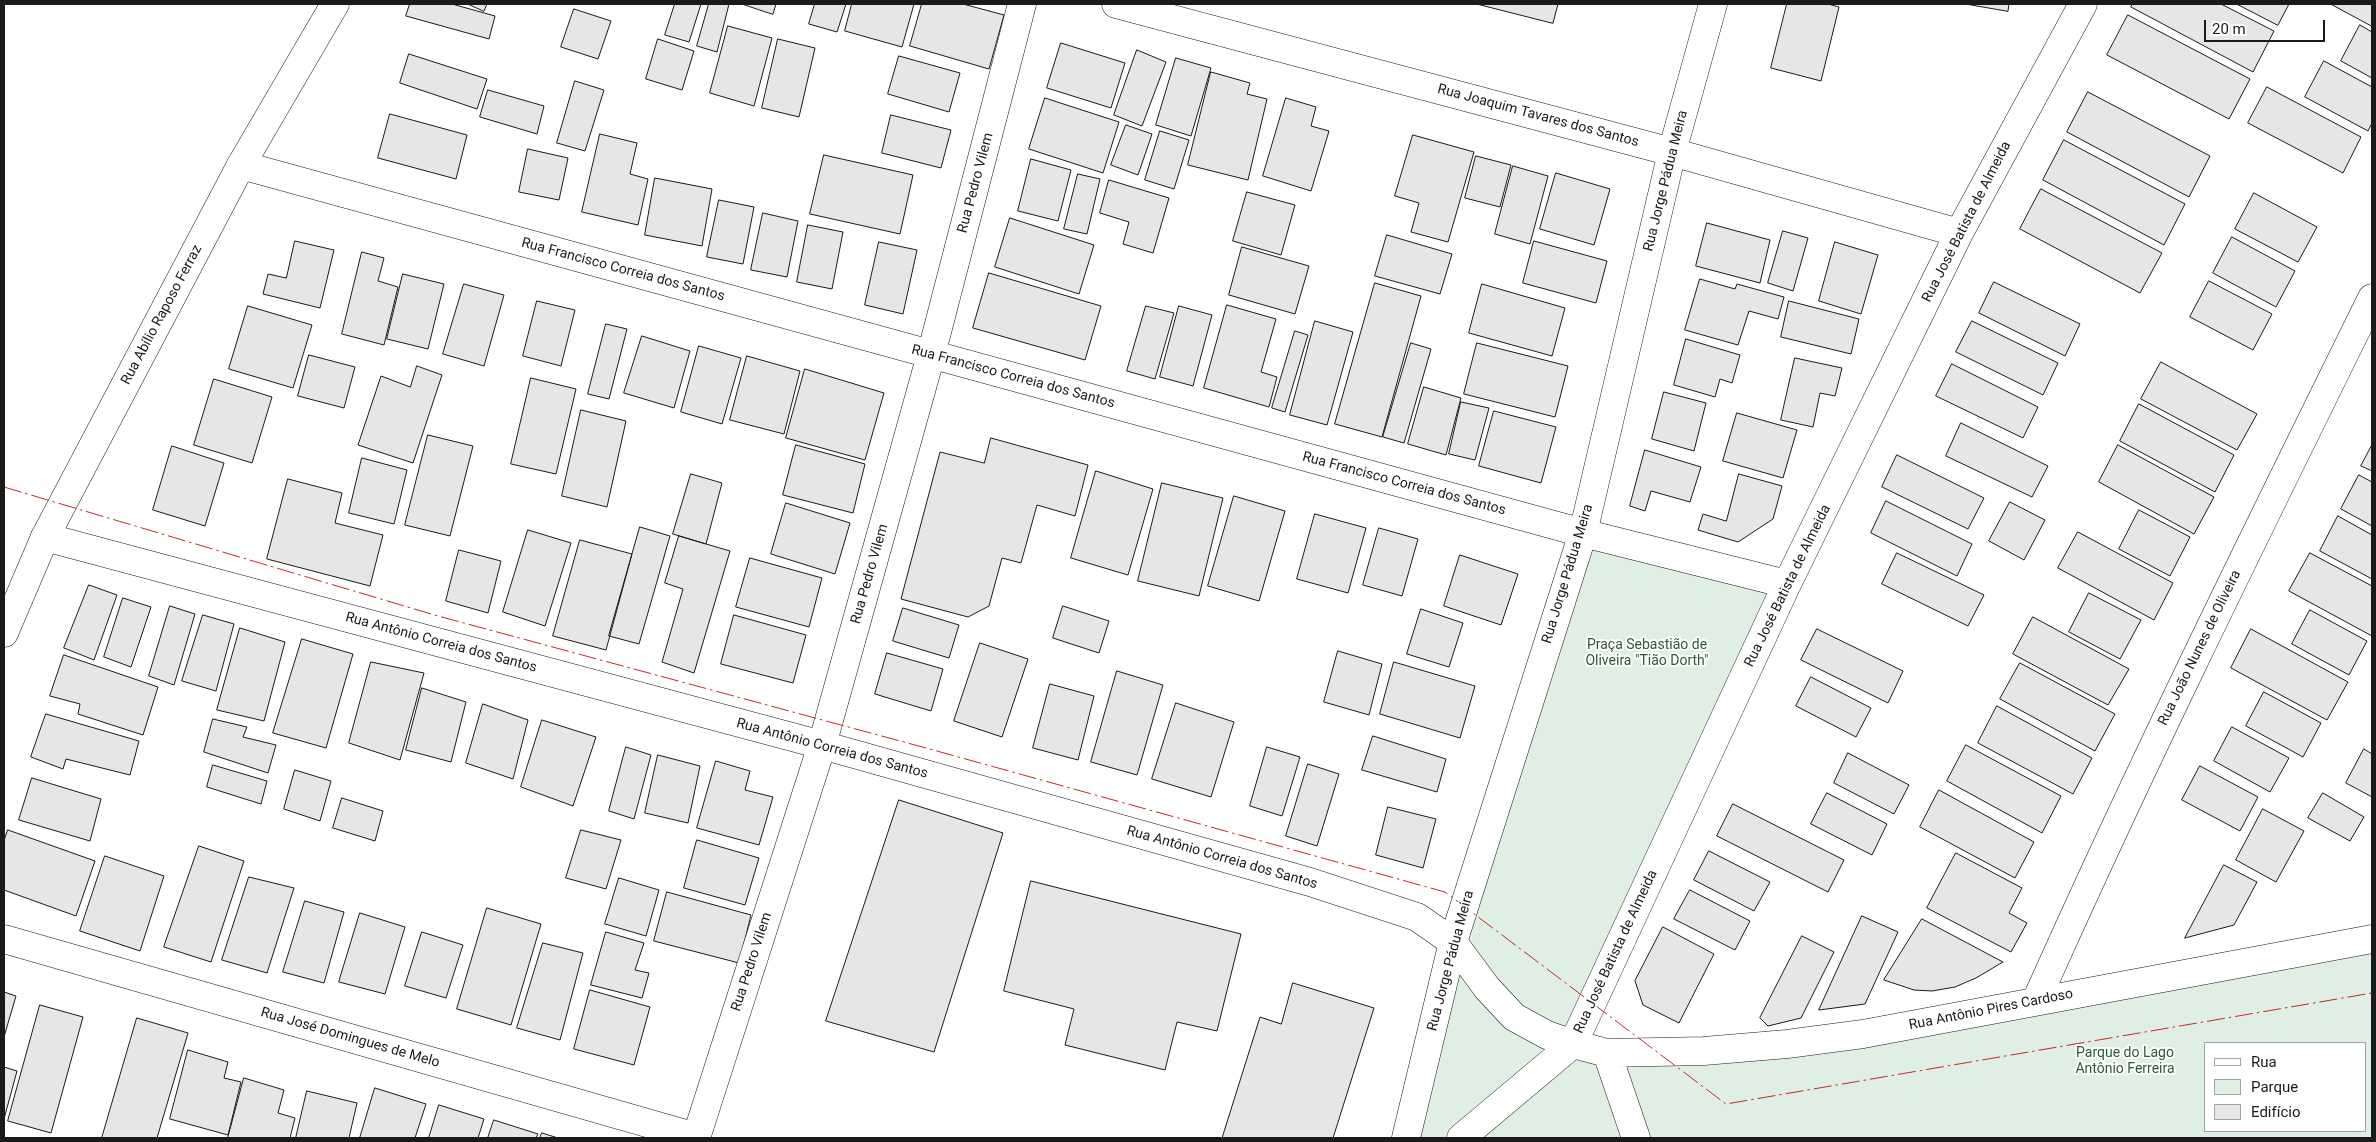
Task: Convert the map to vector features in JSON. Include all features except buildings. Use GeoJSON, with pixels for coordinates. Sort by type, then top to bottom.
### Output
{"type":"FeatureCollection","features":[{"type":"Feature","properties":{"kind":"street","name":"Rua Abílio Raposo Ferraz"},"geometry":{"type":"LineString","coordinates":[[4,633],[45,537],[241,165],[335,4]]}},
{"type":"Feature","properties":{"kind":"street","name":"Rua Pedro Vilem"},"geometry":{"type":"LineString","coordinates":[[696,1138],[822,745],[931,355],[1022,4]]}},
{"type":"Feature","properties":{"kind":"street","name":"Rua Joaquim Tavares dos Santos"},"geometry":{"type":"LineString","coordinates":[[1116,4],[1672,152],[1959,234]]}},
{"type":"Feature","properties":{"kind":"street","name":"Rua Jorge Pádua Meira"},"geometry":{"type":"LineString","coordinates":[[1406,1138],[1453,942],[1583,534],[1672,152],[1713,4]]}},
{"type":"Feature","properties":{"kind":"street","name":"Rua José Batista de Almeida"},"geometry":{"type":"LineString","coordinates":[[1461,1138],[1573,1044],[1787,584],[1959,234],[2083,4]]}},
{"type":"Feature","properties":{"kind":"street","name":"Rua Francisco Correia dos Santos"},"geometry":{"type":"LineString","coordinates":[[241,165],[1583,534],[1787,584]]}},
{"type":"Feature","properties":{"kind":"street","name":"Rua João Nunes de Oliveira"},"geometry":{"type":"LineString","coordinates":[[2036,1001],[2166,717],[2372,298]]}},
{"type":"Feature","properties":{"kind":"street","name":"Rua Antônio Correia dos Santos"},"geometry":{"type":"LineString","coordinates":[[45,537],[822,745],[1310,882],[1417,917],[1453,942],[1487,988],[1514,1016],[1547,1035],[1573,1044]]}},
{"type":"Feature","properties":{"kind":"street","name":"Rua José Domingues de Melo"},"geometry":{"type":"LineString","coordinates":[[4,939],[696,1138]]}},
{"type":"Feature","properties":{"kind":"street","name":"Rua Antônio Pires Cardoso"},"geometry":{"type":"LineString","coordinates":[[1573,1044],[1607,1053],[1704,1051],[1796,1043],[1905,1028],[2036,1001],[2372,939]]}},
{"type":"Feature","properties":{"kind":"street"},"geometry":{"type":"LineString","coordinates":[[1607,1053],[1636,1138]]}},
{"type":"Feature","properties":{"kind":"green space","name":"Praça Sebastião de Oliveira \"Tião Dorth\""},"geometry":{"type":"Polygon","coordinates":[[[1586,540],[1779,590],[1569,1037],[1523,1016],[1462,939],[1586,540]]]}},
{"type":"Feature","properties":{"kind":"green space","name":"Parque do Lago Antônio Ferreira"},"geometry":{"type":"Polygon","coordinates":[[[2372,938],[2372,1138],[1630,1138],[1607,1053],[1704,1048],[2372,938]]]}},
{"type":"Feature","properties":{"kind":"green space"},"geometry":{"type":"Polygon","coordinates":[[[1455,954],[1561,1046],[1451,1138],[1411,1138],[1455,954]]]}},
{"type":"Feature","properties":{"kind":"green space"},"geometry":{"type":"Polygon","coordinates":[[[1576,1048],[1604,1056],[1626,1138],[1468,1138],[1576,1048]]]}},
{"type":"Feature","properties":{"kind":"power"},"geometry":{"type":"LineString","coordinates":[[4,487],[438,616],[926,748],[1445,892],[1726,1104],[2372,993]]}}]}
